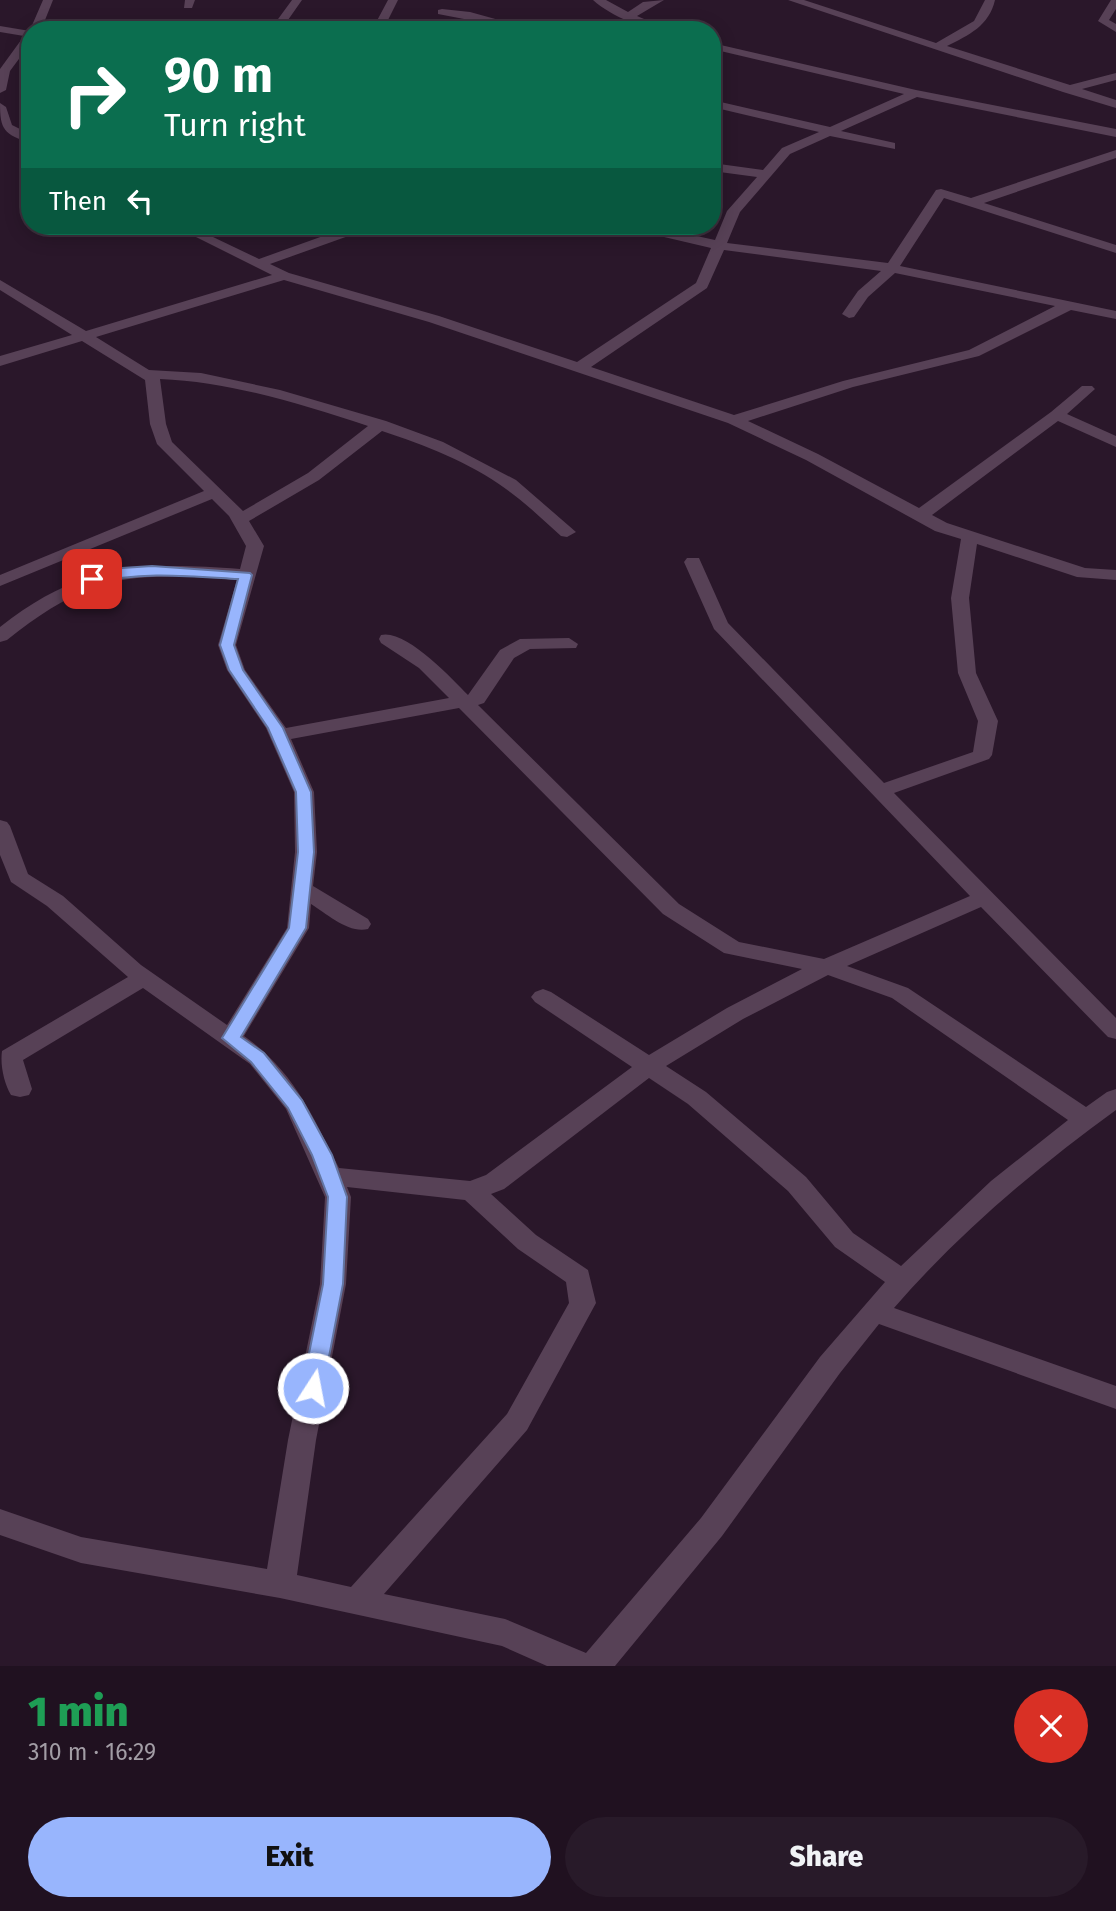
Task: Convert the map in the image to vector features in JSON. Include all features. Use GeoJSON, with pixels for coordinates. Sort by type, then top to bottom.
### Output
{"type":"FeatureCollection","features":[{"type":"Feature","properties":{"kind":"street"},"geometry":{"type":"LineString","coordinates":[[41,21],[48,0]]}},
{"type":"Feature","properties":{"kind":"street"},"geometry":{"type":"LineString","coordinates":[[282,21],[297,0]]}},
{"type":"Feature","properties":{"kind":"street"},"geometry":{"type":"LineString","coordinates":[[382,21],[394,0]]}},
{"type":"Feature","properties":{"kind":"street"},"geometry":{"type":"LineString","coordinates":[[598,0],[640,21]]}},
{"type":"Feature","properties":{"kind":"street"},"geometry":{"type":"LineString","coordinates":[[629,17],[647,4],[659,0]]}},
{"type":"Feature","properties":{"kind":"street"},"geometry":{"type":"LineString","coordinates":[[793,0],[1116,104]]}},
{"type":"Feature","properties":{"kind":"street"},"geometry":{"type":"LineString","coordinates":[[938,46],[982,21],[988,14],[990,0]]}},
{"type":"Feature","properties":{"kind":"street"},"geometry":{"type":"LineString","coordinates":[[1114,8],[1103,21],[1116,29]]}},
{"type":"Feature","properties":{"kind":"street"},"geometry":{"type":"LineString","coordinates":[[442,12],[492,21]]}},
{"type":"Feature","properties":{"kind":"street"},"geometry":{"type":"LineString","coordinates":[[1,27],[21,33]]}},
{"type":"Feature","properties":{"kind":"street"},"geometry":{"type":"LineString","coordinates":[[0,90],[4,72],[21,48]]}},
{"type":"Feature","properties":{"kind":"street"},"geometry":{"type":"LineString","coordinates":[[721,48],[916,93],[1116,134]]}},
{"type":"Feature","properties":{"kind":"street"},"geometry":{"type":"LineString","coordinates":[[1068,90],[1116,76]]}},
{"type":"Feature","properties":{"kind":"street"},"geometry":{"type":"LineString","coordinates":[[580,367],[702,285],[734,211],[786,152],[916,93]]}},
{"type":"Feature","properties":{"kind":"street"},"geometry":{"type":"LineString","coordinates":[[721,105],[891,146]]}},
{"type":"Feature","properties":{"kind":"street"},"geometry":{"type":"LineString","coordinates":[[0,107],[4,129],[21,136]]}},
{"type":"Feature","properties":{"kind":"street"},"geometry":{"type":"LineString","coordinates":[[970,202],[1116,154]]}},
{"type":"Feature","properties":{"kind":"street"},"geometry":{"type":"LineString","coordinates":[[721,168],[766,174]]}},
{"type":"Feature","properties":{"kind":"street"},"geometry":{"type":"LineString","coordinates":[[849,314],[863,294],[892,268],[941,193],[1116,249]]}},
{"type":"Feature","properties":{"kind":"street"},"geometry":{"type":"LineString","coordinates":[[199,235],[284,276],[363,296],[734,420],[812,457],[941,527],[1083,573],[1116,575]]}},
{"type":"Feature","properties":{"kind":"street"},"geometry":{"type":"LineString","coordinates":[[260,264],[339,235]]}},
{"type":"Feature","properties":{"kind":"street"},"geometry":{"type":"LineString","coordinates":[[673,235],[720,246],[892,268],[1116,315]]}},
{"type":"Feature","properties":{"kind":"street"},"geometry":{"type":"LineString","coordinates":[[0,361],[284,276]]}},
{"type":"Feature","properties":{"kind":"street"},"geometry":{"type":"LineString","coordinates":[[0,284],[152,378],[158,424],[166,444],[240,519],[255,546],[227,645],[236,670],[279,735],[304,792],[306,852],[298,928],[231,1038]]}},
{"type":"Feature","properties":{"kind":"street"},"geometry":{"type":"LineString","coordinates":[[734,420],[848,384],[974,353],[1071,304]]}},
{"type":"Feature","properties":{"kind":"street"},"geometry":{"type":"LineString","coordinates":[[146,374],[189,375],[240,383],[432,441],[511,484],[567,533]]}},
{"type":"Feature","properties":{"kind":"street"},"geometry":{"type":"LineString","coordinates":[[920,516],[1087,390]]}},
{"type":"Feature","properties":{"kind":"street"},"geometry":{"type":"LineString","coordinates":[[1057,415],[1116,442]]}},
{"type":"Feature","properties":{"kind":"street"},"geometry":{"type":"LineString","coordinates":[[240,519],[285,496],[354,448],[380,424]]}},
{"type":"Feature","properties":{"kind":"street"},"geometry":{"type":"LineString","coordinates":[[0,581],[215,492]]}},
{"type":"Feature","properties":{"kind":"street"},"geometry":{"type":"LineString","coordinates":[[880,790],[982,755],[988,721],[967,673],[960,598],[970,537]]}},
{"type":"Feature","properties":{"kind":"street"},"geometry":{"type":"LineString","coordinates":[[693,562],[720,625],[1116,1031]]}},
{"type":"Feature","properties":{"kind":"street"},"geometry":{"type":"LineString","coordinates":[[3,628],[55,595],[92,579],[122,572],[176,571],[246,575]]}},
{"type":"Feature","properties":{"kind":"street"},"geometry":{"type":"LineString","coordinates":[[388,639],[426,664],[671,909],[732,948],[827,967],[900,993],[1086,1119]]}},
{"type":"Feature","properties":{"kind":"street"},"geometry":{"type":"LineString","coordinates":[[279,735],[477,699],[507,654],[527,643],[569,645]]}},
{"type":"Feature","properties":{"kind":"street"},"geometry":{"type":"LineString","coordinates":[[0,826],[9,881],[55,901],[144,978],[257,1058],[296,1105],[338,1197],[333,1284],[302,1440],[280,1585]]}},
{"type":"Feature","properties":{"kind":"street"},"geometry":{"type":"LineString","coordinates":[[302,890],[360,924]]}},
{"type":"Feature","properties":{"kind":"street"},"geometry":{"type":"LineString","coordinates":[[330,1176],[472,1191],[495,1182],[649,1066],[701,1033],[827,967],[984,898]]}},
{"type":"Feature","properties":{"kind":"street"},"geometry":{"type":"LineString","coordinates":[[20,1088],[10,1057],[144,978]]}},
{"type":"Feature","properties":{"kind":"street"},"geometry":{"type":"LineString","coordinates":[[543,998],[697,1098],[797,1184],[844,1240],[904,1282]]}},
{"type":"Feature","properties":{"kind":"street"},"geometry":{"type":"LineString","coordinates":[[594,1666],[726,1509],[831,1365],[875,1311],[951,1232],[991,1196],[1051,1143],[1116,1098]]}},
{"type":"Feature","properties":{"kind":"street"},"geometry":{"type":"LineString","coordinates":[[357,1602],[517,1422],[583,1303],[579,1278],[527,1242],[472,1191]]}},
{"type":"Feature","properties":{"kind":"street"},"geometry":{"type":"LineString","coordinates":[[875,1311],[1116,1398]]}},
{"type":"Feature","properties":{"kind":"street"},"geometry":{"type":"LineString","coordinates":[[0,1522],[80,1550],[280,1585],[505,1633],[581,1666]]}},
{"type":"Feature","properties":{"kind":"route"},"geometry":{"type":"LineString","coordinates":[[92,579],[122,572],[152,570],[246,575],[227,645],[236,670],[276,728],[304,792],[306,852],[298,928],[231,1038],[257,1058],[296,1105],[322,1155],[338,1197],[333,1284],[313,1388]]}}]}
